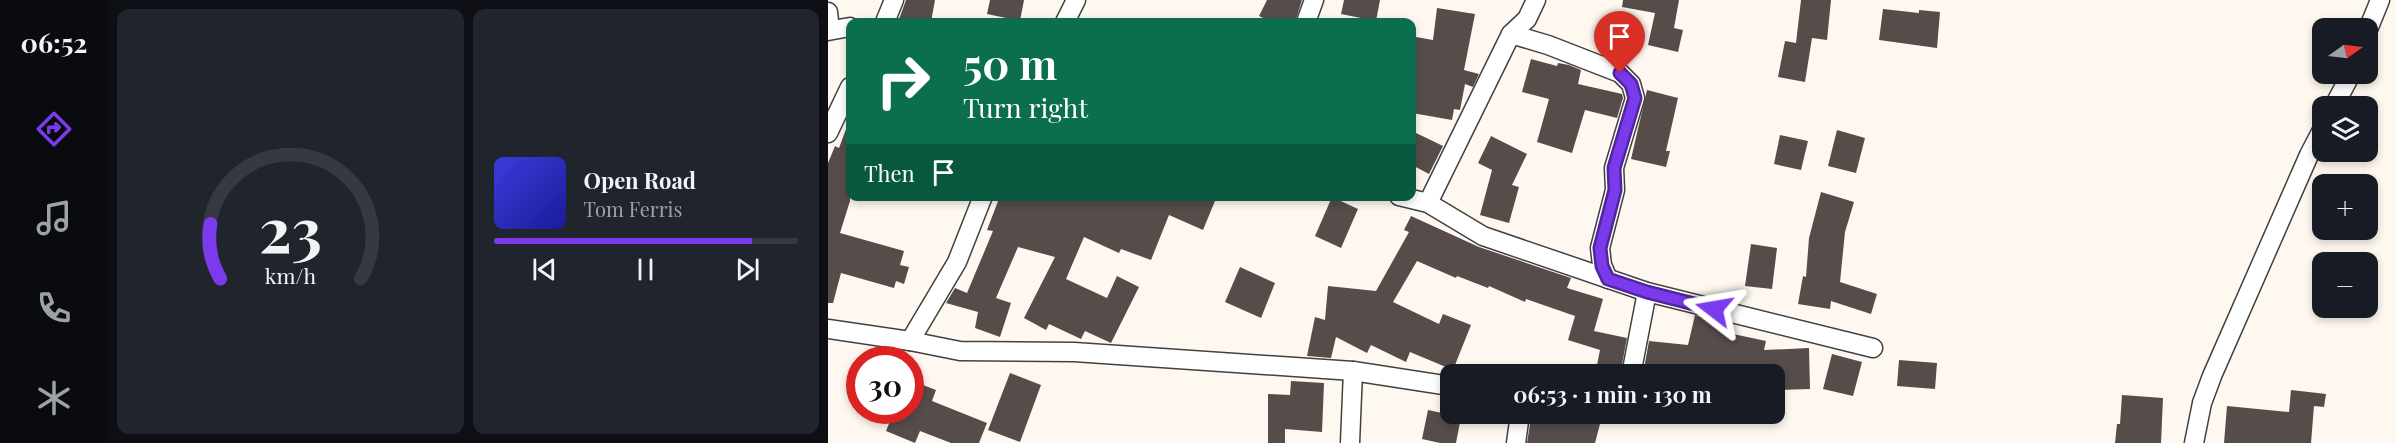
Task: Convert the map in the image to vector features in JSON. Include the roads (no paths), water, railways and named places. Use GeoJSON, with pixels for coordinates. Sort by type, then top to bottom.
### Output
{"type":"FeatureCollection","features":[{"type":"Feature","properties":{"kind":"street"},"geometry":{"type":"LineString","coordinates":[[885,18],[894,0]]}},
{"type":"Feature","properties":{"kind":"street"},"geometry":{"type":"LineString","coordinates":[[1067,18],[1076,0]]}},
{"type":"Feature","properties":{"kind":"street"},"geometry":{"type":"LineString","coordinates":[[1307,18],[1314,0]]}},
{"type":"Feature","properties":{"kind":"street"},"geometry":{"type":"LineString","coordinates":[[1428,202],[1511,34],[1527,19],[1536,0]]}},
{"type":"Feature","properties":{"kind":"street"},"geometry":{"type":"LineString","coordinates":[[2373,18],[2380,0]]}},
{"type":"Feature","properties":{"kind":"street"},"geometry":{"type":"LineString","coordinates":[[829,24],[846,26]]}},
{"type":"Feature","properties":{"kind":"street"},"geometry":{"type":"LineString","coordinates":[[1511,34],[1548,45],[1620,73],[1631,84],[1635,98],[1614,168],[1615,190],[1600,248],[1602,266],[1608,279]]}},
{"type":"Feature","properties":{"kind":"street"},"geometry":{"type":"LineString","coordinates":[[828,133],[846,95]]}},
{"type":"Feature","properties":{"kind":"street"},"geometry":{"type":"LineString","coordinates":[[2194,443],[2202,403],[2212,376],[2312,149]]}},
{"type":"Feature","properties":{"kind":"street"},"geometry":{"type":"LineString","coordinates":[[1416,200],[1428,202],[1483,236],[1647,292],[1873,348]]}},
{"type":"Feature","properties":{"kind":"street"},"geometry":{"type":"LineString","coordinates":[[910,341],[957,262],[981,201]]}},
{"type":"Feature","properties":{"kind":"street"},"geometry":{"type":"LineString","coordinates":[[1633,364],[1647,292]]}},
{"type":"Feature","properties":{"kind":"street"},"geometry":{"type":"LineString","coordinates":[[828,329],[960,351],[1074,352],[1353,370],[1440,384]]}},
{"type":"Feature","properties":{"kind":"street"},"geometry":{"type":"LineString","coordinates":[[1350,443],[1353,370]]}},
{"type":"Feature","properties":{"kind":"street"},"geometry":{"type":"LineString","coordinates":[[1516,443],[1519,424]]}}]}
